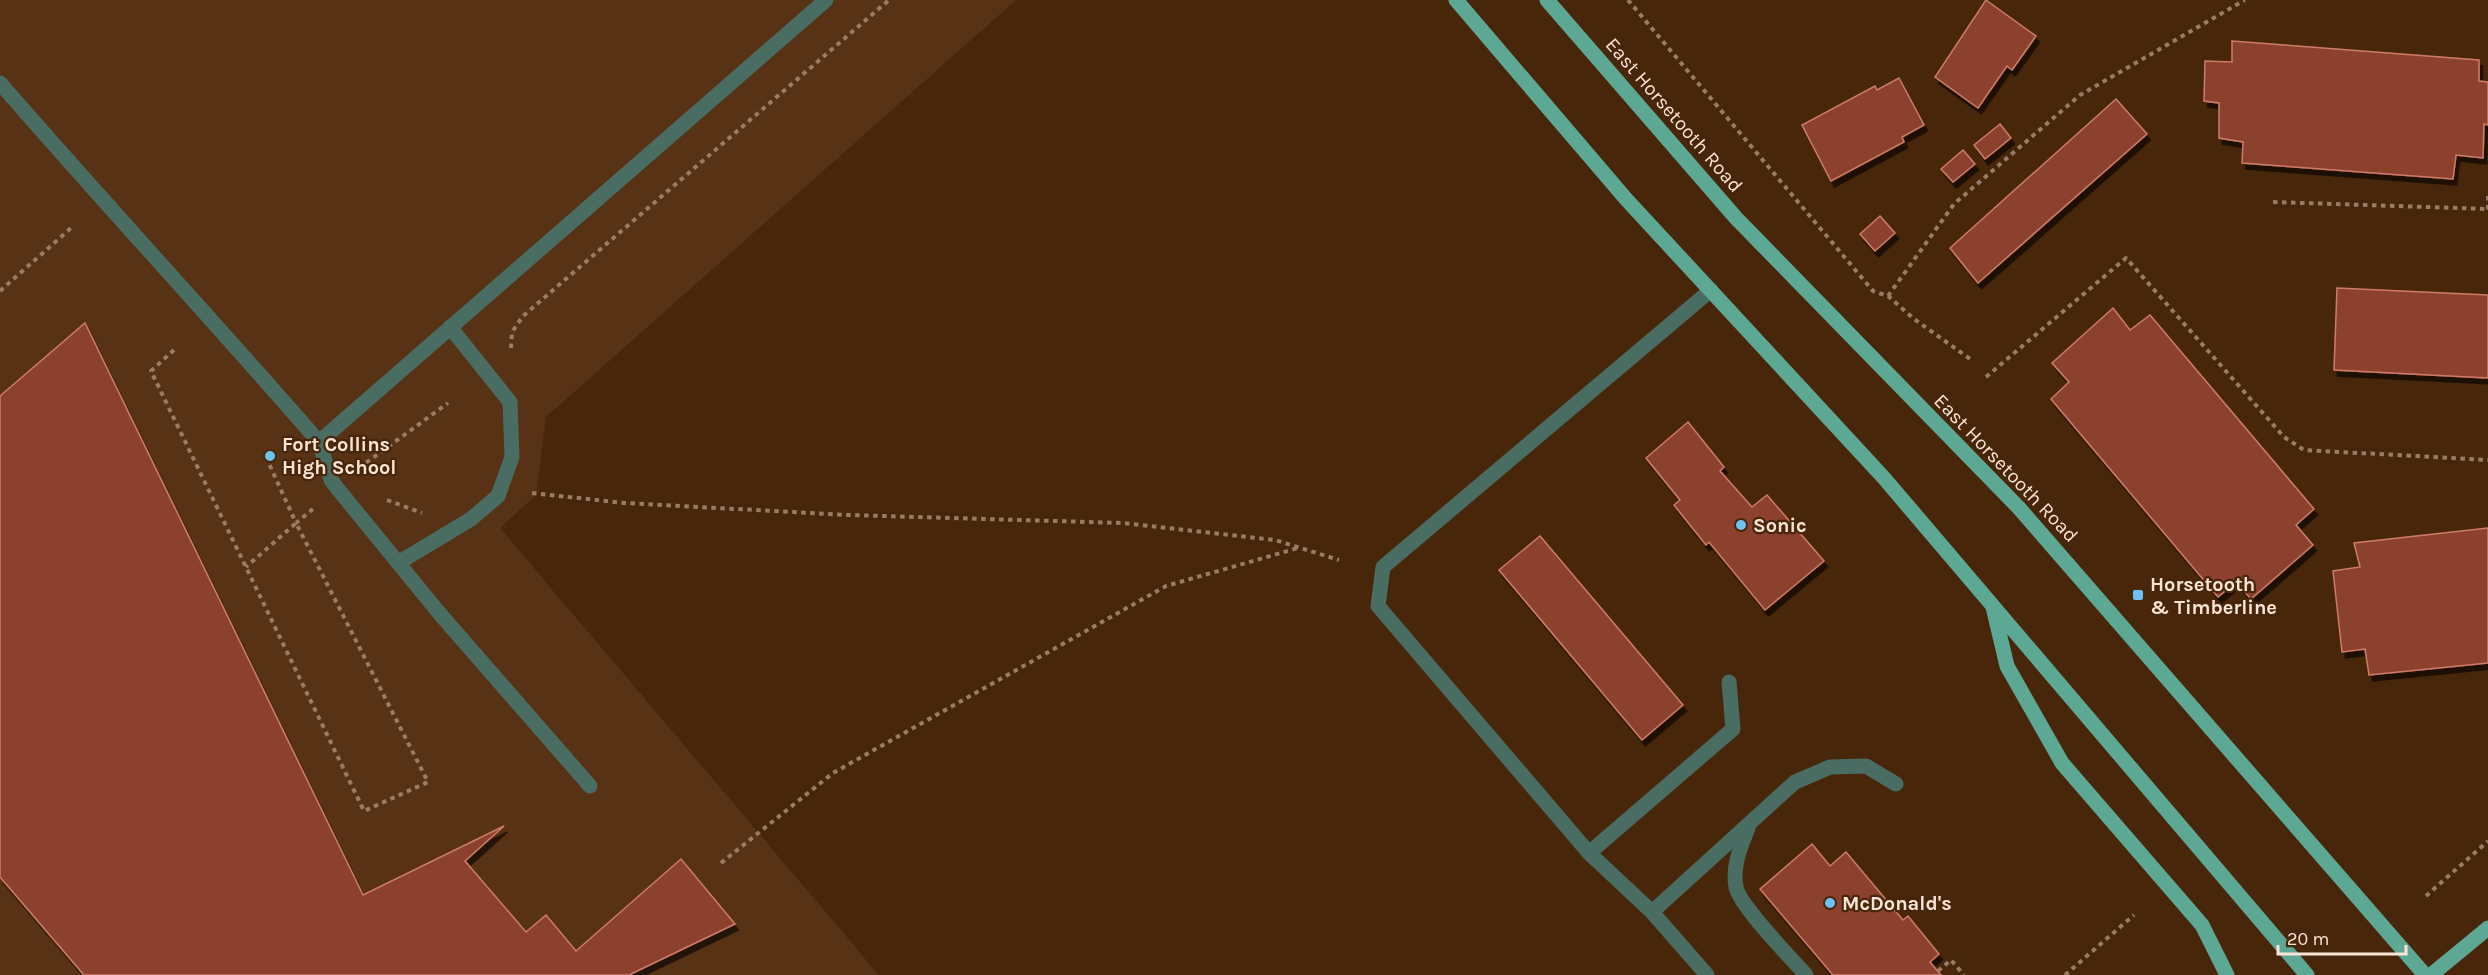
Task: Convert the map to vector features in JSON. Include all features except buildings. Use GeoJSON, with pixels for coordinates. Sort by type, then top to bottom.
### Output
{"type":"FeatureCollection","features":[{"type":"Feature","properties":{"kind":"main road"},"geometry":{"type":"LineString","coordinates":[[1456,0],[1626,199],[1884,478],[2307,975]]}},
{"type":"Feature","properties":{"kind":"main road","name":"East Horsetooth Road"},"geometry":{"type":"LineString","coordinates":[[1547,0],[1736,218],[2019,508],[2425,975]]}},
{"type":"Feature","properties":{"kind":"main road"},"geometry":{"type":"LineString","coordinates":[[1992,604],[2007,666],[2062,763],[2202,926],[2227,975]]}},
{"type":"Feature","properties":{"kind":"main road"},"geometry":{"type":"LineString","coordinates":[[2431,975],[2488,928]]}},
{"type":"Feature","properties":{"kind":"lane"},"geometry":{"type":"LineString","coordinates":[[319,442],[826,0]]}},
{"type":"Feature","properties":{"kind":"lane"},"geometry":{"type":"LineString","coordinates":[[0,83],[101,201],[224,333],[319,442],[330,480],[398,563],[590,786]]}},
{"type":"Feature","properties":{"kind":"lane"},"geometry":{"type":"LineString","coordinates":[[1707,975],[1652,912],[1590,853],[1378,606],[1383,567],[1711,290]]}},
{"type":"Feature","properties":{"kind":"lane"},"geometry":{"type":"LineString","coordinates":[[398,563],[471,519],[498,496],[512,457],[510,402],[450,327]]}},
{"type":"Feature","properties":{"kind":"lane"},"geometry":{"type":"LineString","coordinates":[[1590,853],[1733,729],[1730,682]]}},
{"type":"Feature","properties":{"kind":"lane"},"geometry":{"type":"LineString","coordinates":[[1652,912],[1795,782],[1830,767],[1866,766],[1896,784]]}},
{"type":"Feature","properties":{"kind":"lane"},"geometry":{"type":"LineString","coordinates":[[1750,822],[1737,856],[1736,888],[1753,913],[1806,975]]}},
{"type":"Feature","properties":{"kind":"path"},"geometry":{"type":"LineString","coordinates":[[511,348],[512,332],[523,316],[889,0]]}},
{"type":"Feature","properties":{"kind":"path"},"geometry":{"type":"LineString","coordinates":[[1628,0],[1873,291],[1888,296],[1914,320],[1973,361]]}},
{"type":"Feature","properties":{"kind":"path"},"geometry":{"type":"LineString","coordinates":[[1888,296],[1954,204],[2080,95],[2245,0]]}},
{"type":"Feature","properties":{"kind":"path"},"geometry":{"type":"LineString","coordinates":[[2273,202],[2488,209],[2488,196]]}},
{"type":"Feature","properties":{"kind":"path"},"geometry":{"type":"LineString","coordinates":[[0,291],[71,228]]}},
{"type":"Feature","properties":{"kind":"path"},"geometry":{"type":"LineString","coordinates":[[1986,377],[2126,258],[2284,437],[2304,450],[2488,460]]}},
{"type":"Feature","properties":{"kind":"path"},"geometry":{"type":"LineString","coordinates":[[174,350],[151,371],[364,811],[428,782],[297,524],[267,457]]}},
{"type":"Feature","properties":{"kind":"path"},"geometry":{"type":"LineString","coordinates":[[352,474],[448,403]]}},
{"type":"Feature","properties":{"kind":"path"},"geometry":{"type":"LineString","coordinates":[[359,467],[366,476]]}},
{"type":"Feature","properties":{"kind":"path"},"geometry":{"type":"LineString","coordinates":[[381,492],[388,500],[427,515]]}},
{"type":"Feature","properties":{"kind":"path"},"geometry":{"type":"LineString","coordinates":[[532,493],[624,503],[848,515],[1123,523],[1275,540],[1339,560]]}},
{"type":"Feature","properties":{"kind":"path"},"geometry":{"type":"LineString","coordinates":[[246,567],[320,504]]}},
{"type":"Feature","properties":{"kind":"path"},"geometry":{"type":"LineString","coordinates":[[720,862],[833,773],[1166,586],[1298,548]]}},
{"type":"Feature","properties":{"kind":"path"},"geometry":{"type":"LineString","coordinates":[[2426,896],[2488,841]]}},
{"type":"Feature","properties":{"kind":"path"},"geometry":{"type":"LineString","coordinates":[[2065,975],[2134,915]]}},
{"type":"Feature","properties":{"kind":"path"},"geometry":{"type":"LineString","coordinates":[[1938,971],[1951,960],[1964,975]]}},
{"type":"Feature","properties":{"kind":"shaded area","name":"Fort Collins High School"},"geometry":{"type":"Polygon","coordinates":[[[0,0],[1016,0],[546,417],[536,495],[500,528],[879,975],[0,975],[0,0]]]}},
{"type":"Feature","properties":{"kind":"place","name":"Fort Collins High School"},"geometry":{"type":"Point","coordinates":[270,456]}},
{"type":"Feature","properties":{"kind":"place","name":"Sonic"},"geometry":{"type":"Point","coordinates":[1741,525]}},
{"type":"Feature","properties":{"kind":"place","name":"Horsetooth & Timberline"},"geometry":{"type":"Point","coordinates":[2138,595]}},
{"type":"Feature","properties":{"kind":"place","name":"McDonald's"},"geometry":{"type":"Point","coordinates":[1830,903]}}]}
